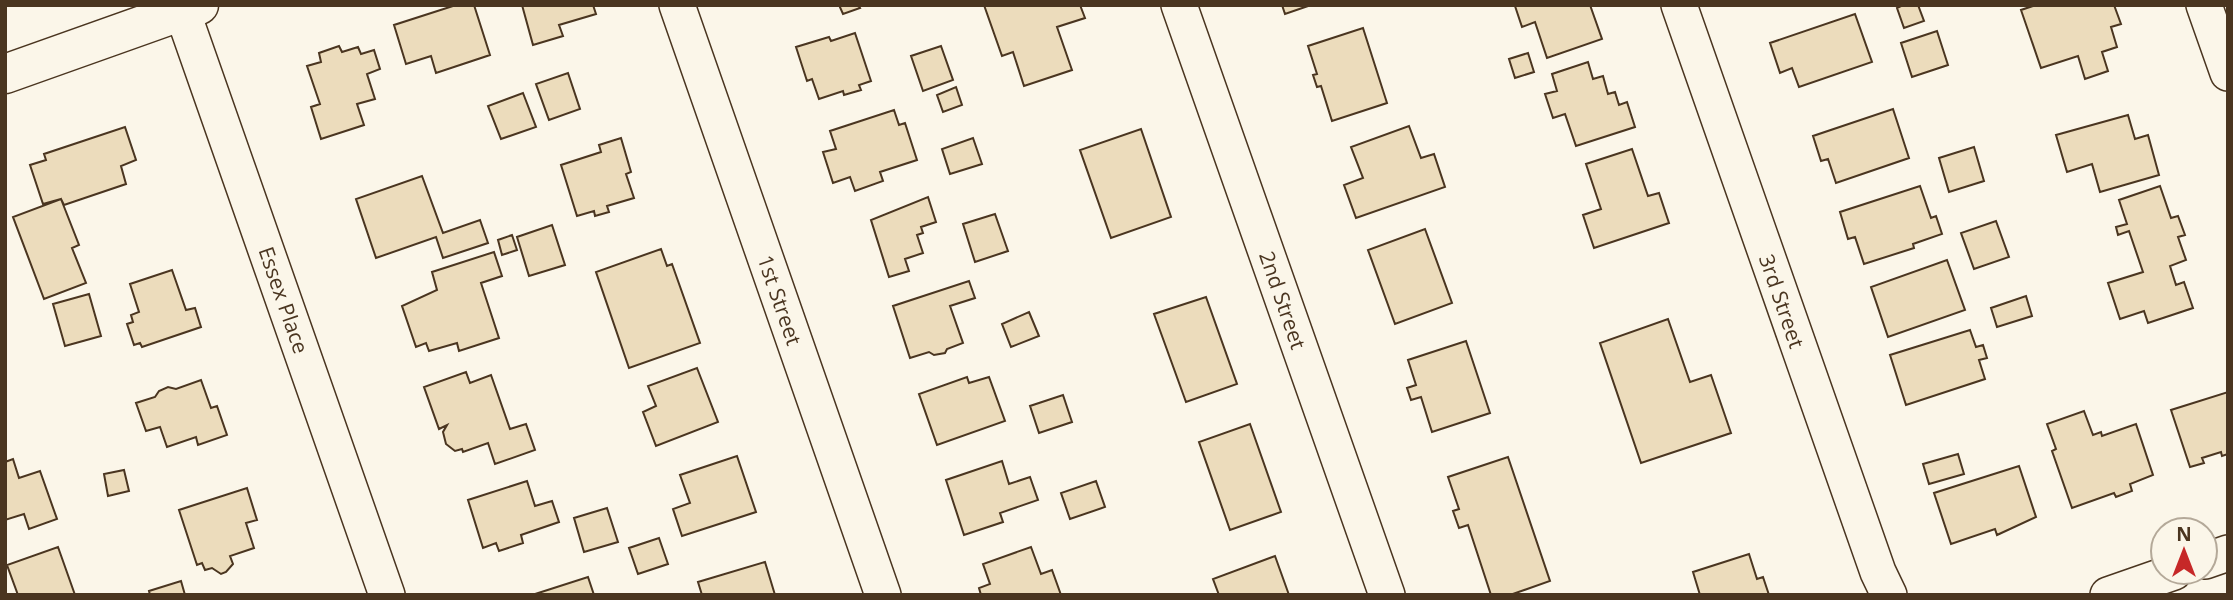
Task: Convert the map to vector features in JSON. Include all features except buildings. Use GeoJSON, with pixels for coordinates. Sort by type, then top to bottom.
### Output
{"type":"FeatureCollection","features":[{"type":"Feature","properties":{"kind":"main road"},"geometry":{"type":"LineString","coordinates":[[5,74],[187,7]]}},
{"type":"Feature","properties":{"kind":"street","name":"1st Street"},"geometry":{"type":"LineString","coordinates":[[677,5],[883,595]]}},
{"type":"Feature","properties":{"kind":"street","name":"2nd Street"},"geometry":{"type":"LineString","coordinates":[[1179,5],[1387,595]]}},
{"type":"Feature","properties":{"kind":"street","name":"3rd Street"},"geometry":{"type":"LineString","coordinates":[[1679,5],[1873,558],[1889,595]]}},
{"type":"Feature","properties":{"kind":"street"},"geometry":{"type":"LineString","coordinates":[[2204,5],[2228,73]]}},
{"type":"Feature","properties":{"kind":"street","name":"Essex Place"},"geometry":{"type":"LineString","coordinates":[[187,7],[387,595]]}},
{"type":"Feature","properties":{"kind":"street"},"geometry":{"type":"LineString","coordinates":[[2108,595],[2149,581]]}}]}
